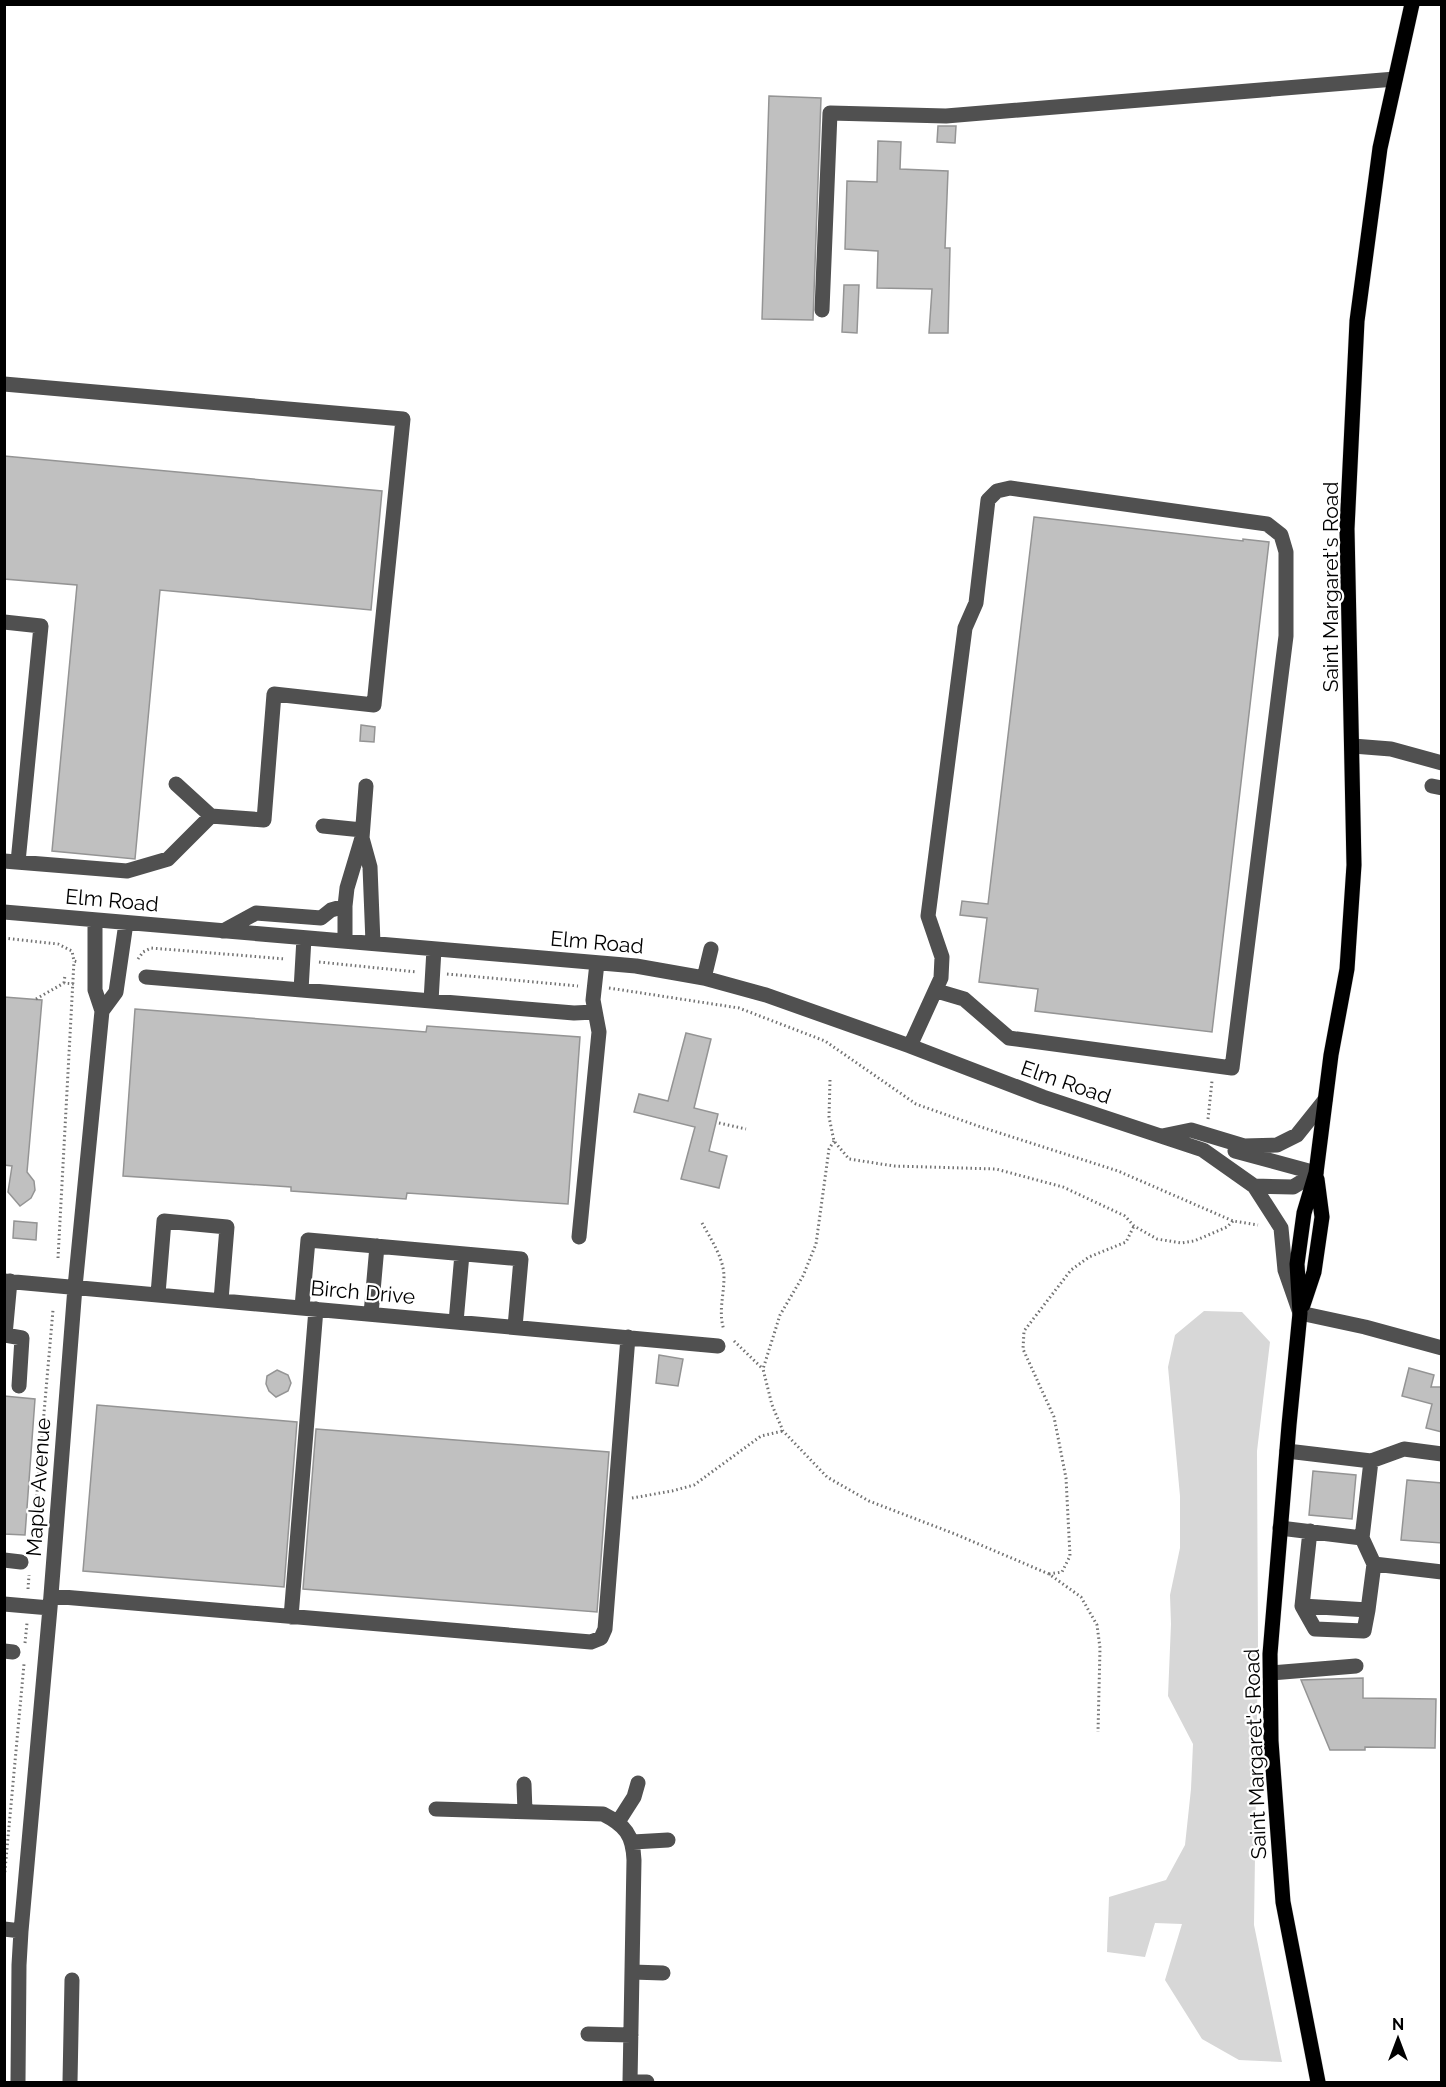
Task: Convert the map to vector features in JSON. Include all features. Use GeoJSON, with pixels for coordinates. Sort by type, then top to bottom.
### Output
{"type":"FeatureCollection","features":[{"type":"Feature","properties":{"kind":"main road","name":"Saint Margaret's Road"},"geometry":{"type":"LineString","coordinates":[[1318,2082],[1283,1902],[1272,1741],[1270,1654],[1300,1313],[1314,1272],[1321,1227],[1322,1217],[1316,1173],[1331,1055],[1347,969],[1354,865],[1347,529],[1357,321],[1380,148],[1412,4]]}},
{"type":"Feature","properties":{"kind":"street"},"geometry":{"type":"LineString","coordinates":[[822,310],[830,113],[946,116],[1395,79]]}},
{"type":"Feature","properties":{"kind":"street"},"geometry":{"type":"LineString","coordinates":[[4,384],[403,419],[374,705],[274,694],[264,820],[211,816],[176,784]]}},
{"type":"Feature","properties":{"kind":"street"},"geometry":{"type":"LineString","coordinates":[[910,1046],[941,978],[942,957],[928,916],[965,628],[976,603],[988,500],[997,491],[1010,488],[1267,524],[1281,535],[1286,552],[1286,636],[1232,1068],[1009,1038],[964,999],[937,991]]}},
{"type":"Feature","properties":{"kind":"street"},"geometry":{"type":"LineString","coordinates":[[4,622],[41,626],[11,861],[127,872],[168,859],[211,816]]}},
{"type":"Feature","properties":{"kind":"street"},"geometry":{"type":"LineString","coordinates":[[1353,746],[1391,749],[1442,763]]}},
{"type":"Feature","properties":{"kind":"street"},"geometry":{"type":"LineString","coordinates":[[345,941],[347,888],[362,834],[366,786]]}},
{"type":"Feature","properties":{"kind":"street"},"geometry":{"type":"LineString","coordinates":[[323,826],[362,834]]}},
{"type":"Feature","properties":{"kind":"street"},"geometry":{"type":"LineString","coordinates":[[362,834],[370,867],[373,944]]}},
{"type":"Feature","properties":{"kind":"street"},"geometry":{"type":"LineString","coordinates":[[223,931],[256,913],[321,918],[331,910],[345,906]]}},
{"type":"Feature","properties":{"kind":"street","name":"Elm Road"},"geometry":{"type":"LineString","coordinates":[[4,912],[636,966],[704,978],[766,995],[910,1046],[1043,1097],[1203,1150],[1254,1186],[1281,1228],[1285,1270],[1300,1313]]}},
{"type":"Feature","properties":{"kind":"street","name":"Maple Avenue"},"geometry":{"type":"LineString","coordinates":[[18,2082],[21,1931],[51,1602],[75,1287],[102,1011],[94,990],[95,920]]}},
{"type":"Feature","properties":{"kind":"street","name":"Maple Avenue"},"geometry":{"type":"LineString","coordinates":[[102,1011],[116,992],[126,923]]}},
{"type":"Feature","properties":{"kind":"street"},"geometry":{"type":"LineString","coordinates":[[301,990],[304,938]]}},
{"type":"Feature","properties":{"kind":"street"},"geometry":{"type":"LineString","coordinates":[[432,1001],[434,949]]}},
{"type":"Feature","properties":{"kind":"street"},"geometry":{"type":"LineString","coordinates":[[704,978],[711,949]]}},
{"type":"Feature","properties":{"kind":"street"},"geometry":{"type":"LineString","coordinates":[[579,1237],[599,1032],[593,1000],[597,963]]}},
{"type":"Feature","properties":{"kind":"street"},"geometry":{"type":"LineString","coordinates":[[146,977],[574,1013],[595,1012]]}},
{"type":"Feature","properties":{"kind":"street","name":"Elm Road"},"geometry":{"type":"LineString","coordinates":[[1159,1136],[1191,1130],[1244,1146],[1277,1144],[1298,1135],[1325,1100]]}},
{"type":"Feature","properties":{"kind":"street","name":"Elm Road"},"geometry":{"type":"LineString","coordinates":[[1203,1150],[1233,1150],[1316,1173]]}},
{"type":"Feature","properties":{"kind":"street"},"geometry":{"type":"LineString","coordinates":[[1254,1186],[1293,1187],[1316,1173]]}},
{"type":"Feature","properties":{"kind":"street"},"geometry":{"type":"LineString","coordinates":[[158,1294],[164,1221],[227,1227],[221,1300]]}},
{"type":"Feature","properties":{"kind":"street"},"geometry":{"type":"LineString","coordinates":[[291,1617],[309,1308],[308,1240],[521,1259],[515,1327]]}},
{"type":"Feature","properties":{"kind":"street"},"geometry":{"type":"LineString","coordinates":[[371,1314],[377,1246]]}},
{"type":"Feature","properties":{"kind":"street"},"geometry":{"type":"LineString","coordinates":[[456,1322],[462,1254]]}},
{"type":"Feature","properties":{"kind":"street"},"geometry":{"type":"LineString","coordinates":[[7,1281],[5,1335],[22,1338],[19,1386]]}},
{"type":"Feature","properties":{"kind":"street","name":"Birch Drive"},"geometry":{"type":"LineString","coordinates":[[7,1281],[718,1346]]}},
{"type":"Feature","properties":{"kind":"street"},"geometry":{"type":"LineString","coordinates":[[1300,1313],[1365,1327],[1442,1348]]}},
{"type":"Feature","properties":{"kind":"street"},"geometry":{"type":"LineString","coordinates":[[4,1604],[51,1602],[291,1617],[591,1642],[601,1638],[605,1629],[628,1337]]}},
{"type":"Feature","properties":{"kind":"street"},"geometry":{"type":"LineString","coordinates":[[1287,1451],[1371,1461],[1404,1449],[1442,1454]]}},
{"type":"Feature","properties":{"kind":"street"},"geometry":{"type":"LineString","coordinates":[[1310,1531],[1302,1606],[1315,1629],[1364,1631],[1374,1564],[1362,1538],[1371,1461]]}},
{"type":"Feature","properties":{"kind":"street"},"geometry":{"type":"LineString","coordinates":[[1280,1528],[1362,1538]]}},
{"type":"Feature","properties":{"kind":"street"},"geometry":{"type":"LineString","coordinates":[[4,1560],[21,1562]]}},
{"type":"Feature","properties":{"kind":"street"},"geometry":{"type":"LineString","coordinates":[[1374,1564],[1442,1572]]}},
{"type":"Feature","properties":{"kind":"street"},"geometry":{"type":"LineString","coordinates":[[1302,1606],[1368,1610]]}},
{"type":"Feature","properties":{"kind":"street"},"geometry":{"type":"LineString","coordinates":[[1270,1674],[1356,1666]]}},
{"type":"Feature","properties":{"kind":"street"},"geometry":{"type":"LineString","coordinates":[[618,1822],[634,1797],[638,1783]]}},
{"type":"Feature","properties":{"kind":"street"},"geometry":{"type":"LineString","coordinates":[[524,1784],[525,1812]]}},
{"type":"Feature","properties":{"kind":"street"},"geometry":{"type":"LineString","coordinates":[[436,1809],[603,1814],[618,1822],[633,1842],[630,2082],[647,2082]]}},
{"type":"Feature","properties":{"kind":"street"},"geometry":{"type":"LineString","coordinates":[[633,1842],[668,1840]]}},
{"type":"Feature","properties":{"kind":"street"},"geometry":{"type":"LineString","coordinates":[[4,1929],[21,1931]]}},
{"type":"Feature","properties":{"kind":"street"},"geometry":{"type":"LineString","coordinates":[[632,1972],[663,1973]]}},
{"type":"Feature","properties":{"kind":"street"},"geometry":{"type":"LineString","coordinates":[[70,2082],[72,1980]]}},
{"type":"Feature","properties":{"kind":"street"},"geometry":{"type":"LineString","coordinates":[[588,2034],[631,2035]]}},
{"type":"Feature","properties":{"kind":"path"},"geometry":{"type":"LineString","coordinates":[[4,938],[58,944],[72,951],[74,961],[58,1258]]}},
{"type":"Feature","properties":{"kind":"path"},"geometry":{"type":"LineString","coordinates":[[120,967],[136,970],[137,960],[143,951],[151,948],[190,950],[595,987],[739,1008],[825,1041],[916,1104],[1118,1171],[1233,1221],[1281,1228]]}},
{"type":"Feature","properties":{"kind":"path"},"geometry":{"type":"LineString","coordinates":[[74,961],[95,964]]}},
{"type":"Feature","properties":{"kind":"path"},"geometry":{"type":"LineString","coordinates":[[64,983],[65,975]]}},
{"type":"Feature","properties":{"kind":"path"},"geometry":{"type":"LineString","coordinates":[[36,999],[64,983],[74,984]]}},
{"type":"Feature","properties":{"kind":"path"},"geometry":{"type":"LineString","coordinates":[[1208,1123],[1213,1064]]}},
{"type":"Feature","properties":{"kind":"path"},"geometry":{"type":"LineString","coordinates":[[830,1080],[829,1117],[834,1141],[849,1159],[894,1166],[996,1169],[1063,1187],[1125,1216],[1134,1226],[1157,1239],[1181,1243],[1194,1241],[1227,1227],[1233,1221]]}},
{"type":"Feature","properties":{"kind":"path"},"geometry":{"type":"LineString","coordinates":[[719,1123],[746,1129]]}},
{"type":"Feature","properties":{"kind":"path"},"geometry":{"type":"LineString","coordinates":[[763,1370],[780,1315],[803,1276],[816,1244],[825,1170],[829,1149],[834,1141]]}},
{"type":"Feature","properties":{"kind":"path"},"geometry":{"type":"LineString","coordinates":[[702,1223],[716,1247],[724,1274],[720,1314],[723,1329],[763,1370],[772,1405],[783,1431],[827,1477],[869,1501],[1049,1574],[1081,1597],[1097,1625],[1100,1648],[1098,1731]]}},
{"type":"Feature","properties":{"kind":"path"},"geometry":{"type":"LineString","coordinates":[[1049,1574],[1062,1572],[1070,1556],[1066,1478],[1053,1417],[1023,1349],[1024,1331],[1071,1270],[1089,1257],[1126,1242],[1134,1226]]}},
{"type":"Feature","properties":{"kind":"path"},"geometry":{"type":"LineString","coordinates":[[631,1498],[694,1485],[761,1436],[783,1431]]}},
{"type":"Feature","properties":{"kind":"shaded area"},"geometry":{"type":"Polygon","coordinates":[[[1204,1311],[1242,1312],[1270,1342],[1257,1451],[1258,1649],[1254,1925],[1282,2062],[1239,2060],[1202,2039],[1165,1980],[1182,1924],[1155,1923],[1145,1957],[1107,1952],[1109,1897],[1166,1880],[1185,1845],[1193,1744],[1168,1696],[1170,1595],[1180,1548],[1180,1496],[1168,1367],[1175,1335],[1204,1311]]]}},
{"type":"Feature","properties":{"kind":"building"},"geometry":{"type":"Polygon","coordinates":[[[769,96],[821,98],[813,320],[762,319],[769,96]]]}},
{"type":"Feature","properties":{"kind":"building"},"geometry":{"type":"Polygon","coordinates":[[[938,126],[956,126],[955,143],[937,142],[938,126]]]}},
{"type":"Feature","properties":{"kind":"building"},"geometry":{"type":"Polygon","coordinates":[[[878,141],[901,142],[900,169],[948,171],[945,248],[950,248],[948,333],[929,333],[932,289],[877,288],[878,251],[845,249],[847,181],[877,182],[878,141]]]}},
{"type":"Feature","properties":{"kind":"building"},"geometry":{"type":"Polygon","coordinates":[[[844,285],[859,285],[857,333],[842,332],[844,285]]]}},
{"type":"Feature","properties":{"kind":"building"},"geometry":{"type":"Polygon","coordinates":[[[4,456],[382,491],[371,610],[160,590],[135,859],[52,851],[77,585],[4,579],[4,456]]]}},
{"type":"Feature","properties":{"kind":"building"},"geometry":{"type":"Polygon","coordinates":[[[1034,517],[1269,542],[1212,1032],[1035,1011],[1038,989],[979,982],[987,918],[960,915],[962,901],[988,904],[1034,517]]]}},
{"type":"Feature","properties":{"kind":"building"},"geometry":{"type":"Polygon","coordinates":[[[361,725],[375,727],[374,742],[360,741],[361,725]]]}},
{"type":"Feature","properties":{"kind":"building"},"geometry":{"type":"Polygon","coordinates":[[[4,997],[42,1000],[27,1172],[34,1181],[35,1190],[31,1198],[20,1206],[8,1192],[12,1166],[4,1165],[4,997]]]}},
{"type":"Feature","properties":{"kind":"building"},"geometry":{"type":"Polygon","coordinates":[[[135,1009],[426,1032],[427,1026],[580,1037],[568,1204],[407,1193],[406,1199],[291,1191],[291,1187],[123,1176],[135,1009]]]}},
{"type":"Feature","properties":{"kind":"building"},"geometry":{"type":"Polygon","coordinates":[[[686,1033],[711,1039],[694,1108],[718,1114],[709,1151],[727,1156],[719,1188],[681,1179],[695,1127],[634,1112],[639,1094],[668,1101],[686,1033]]]}},
{"type":"Feature","properties":{"kind":"building"},"geometry":{"type":"Polygon","coordinates":[[[14,1221],[37,1223],[36,1240],[13,1238],[14,1221]]]}},
{"type":"Feature","properties":{"kind":"building"},"geometry":{"type":"Polygon","coordinates":[[[659,1355],[683,1359],[678,1386],[656,1383],[659,1355]]]}},
{"type":"Feature","properties":{"kind":"building"},"geometry":{"type":"Polygon","coordinates":[[[1409,1368],[1434,1375],[1431,1387],[1442,1387],[1442,1432],[1426,1428],[1432,1404],[1402,1396],[1409,1368]]]}},
{"type":"Feature","properties":{"kind":"building"},"geometry":{"type":"Polygon","coordinates":[[[277,1370],[288,1375],[291,1383],[288,1391],[276,1397],[269,1391],[266,1384],[267,1376],[277,1370]]]}},
{"type":"Feature","properties":{"kind":"building"},"geometry":{"type":"Polygon","coordinates":[[[4,1396],[35,1399],[25,1535],[4,1534],[4,1396]]]}},
{"type":"Feature","properties":{"kind":"building"},"geometry":{"type":"Polygon","coordinates":[[[97,1405],[297,1422],[284,1587],[83,1571],[97,1405]]]}},
{"type":"Feature","properties":{"kind":"building"},"geometry":{"type":"Polygon","coordinates":[[[316,1429],[609,1452],[597,1612],[303,1589],[316,1429]]]}},
{"type":"Feature","properties":{"kind":"building"},"geometry":{"type":"Polygon","coordinates":[[[1313,1471],[1356,1475],[1352,1519],[1309,1515],[1313,1471]]]}},
{"type":"Feature","properties":{"kind":"building"},"geometry":{"type":"Polygon","coordinates":[[[1407,1480],[1442,1483],[1442,1543],[1401,1540],[1407,1480]]]}},
{"type":"Feature","properties":{"kind":"building"},"geometry":{"type":"Polygon","coordinates":[[[1363,1678],[1363,1698],[1436,1699],[1435,1748],[1365,1747],[1365,1750],[1330,1750],[1301,1680],[1363,1678]]]}}]}
